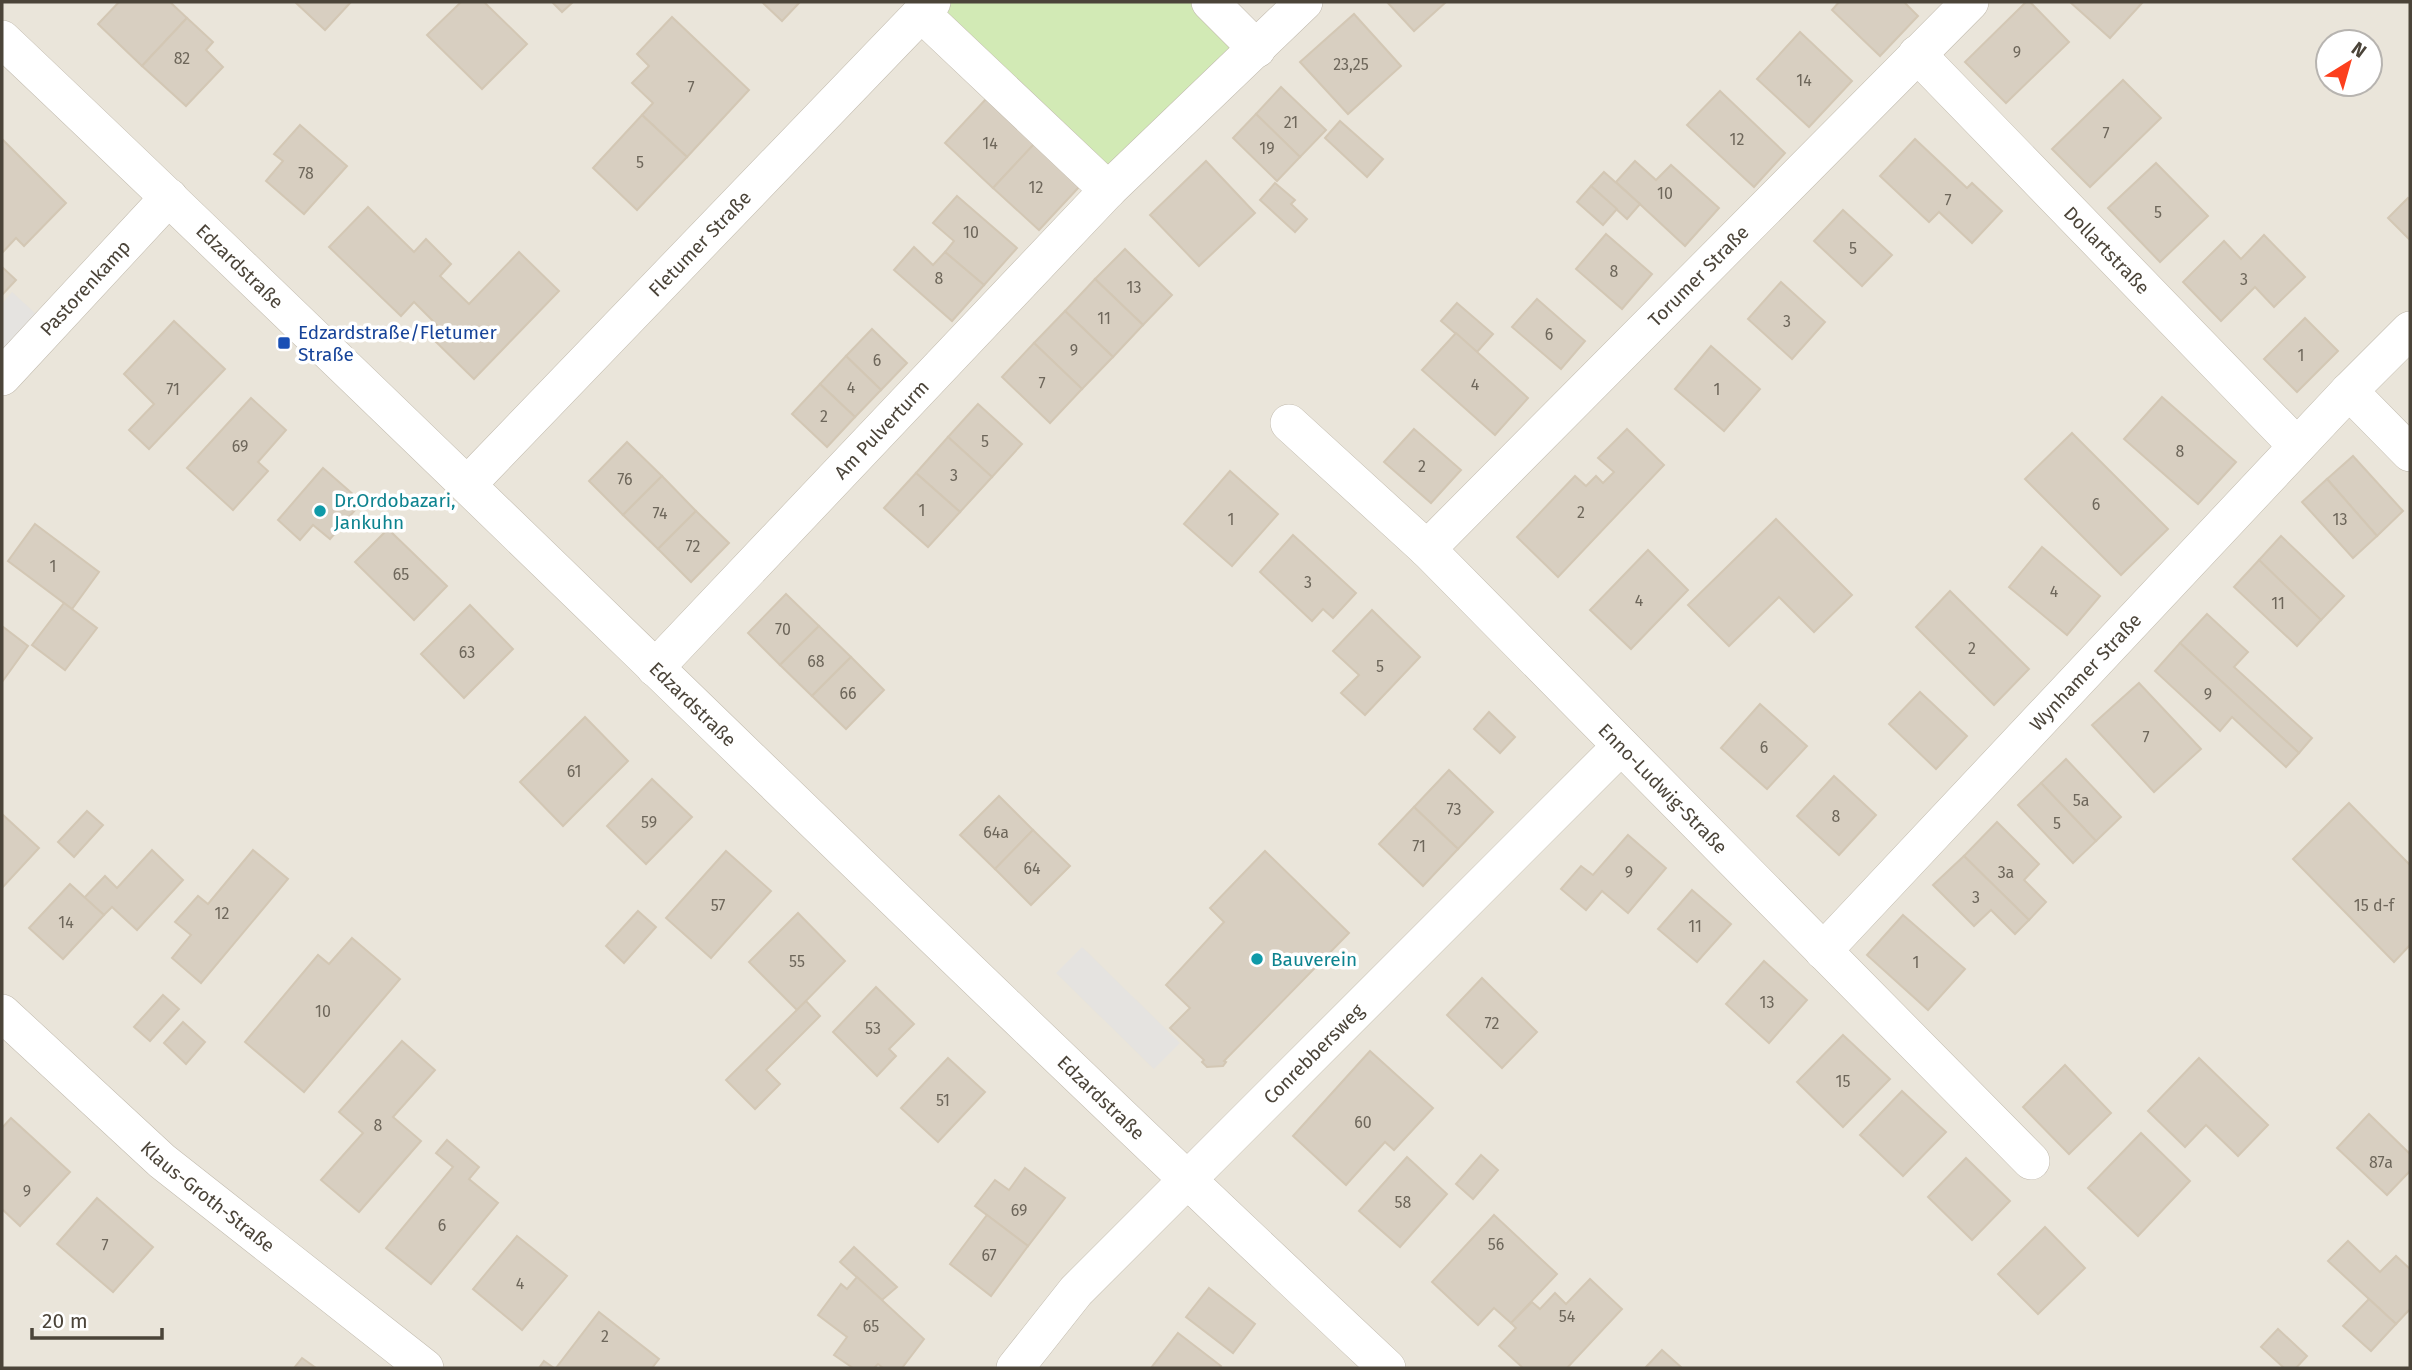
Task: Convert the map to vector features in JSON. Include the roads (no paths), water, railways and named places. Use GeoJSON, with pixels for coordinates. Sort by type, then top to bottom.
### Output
{"type":"FeatureCollection","features":[{"type":"Feature","properties":{"kind":"street"},"geometry":{"type":"LineString","coordinates":[[1210,2],[1257,49]]}},
{"type":"Feature","properties":{"kind":"street","name":"Am Pulverturm"},"geometry":{"type":"LineString","coordinates":[[656,668],[1108,190],[1304,2]]}},
{"type":"Feature","properties":{"kind":"street","name":"Torumer Straße"},"geometry":{"type":"LineString","coordinates":[[1427,549],[1970,2]]}},
{"type":"Feature","properties":{"kind":"street"},"geometry":{"type":"LineString","coordinates":[[926,8],[1108,190]]}},
{"type":"Feature","properties":{"kind":"street","name":"Fletumer Straße"},"geometry":{"type":"LineString","coordinates":[[468,484],[926,8]]}},
{"type":"Feature","properties":{"kind":"street","name":"Edzardstraße"},"geometry":{"type":"LineString","coordinates":[[2,39],[468,484],[1185,1180],[1387,1368]]}},
{"type":"Feature","properties":{"kind":"street","name":"Dollartstraße"},"geometry":{"type":"LineString","coordinates":[[1917,54],[2297,446]]}},
{"type":"Feature","properties":{"kind":"street","name":"Pastorenkamp"},"geometry":{"type":"LineString","coordinates":[[2,377],[169,197]]}},
{"type":"Feature","properties":{"kind":"street","name":"Wynhamer Straße"},"geometry":{"type":"LineString","coordinates":[[1823,951],[2297,446],[2410,330]]}},
{"type":"Feature","properties":{"kind":"street"},"geometry":{"type":"LineString","coordinates":[[2349,391],[2410,453]]}},
{"type":"Feature","properties":{"kind":"street","name":"Enno-Ludwig-Straße"},"geometry":{"type":"LineString","coordinates":[[1289,423],[1427,549],[2031,1161]]}},
{"type":"Feature","properties":{"kind":"street","name":"Conrebbersweg"},"geometry":{"type":"LineString","coordinates":[[1015,1368],[1076,1291],[1621,746]]}},
{"type":"Feature","properties":{"kind":"street","name":"Klaus-Groth-Straße"},"geometry":{"type":"LineString","coordinates":[[2,1013],[162,1161],[425,1368]]}},
{"type":"Feature","properties":{"kind":"place","name":"Edzardstraße/Fletumer Straße"},"geometry":{"type":"Point","coordinates":[284,343]}},
{"type":"Feature","properties":{"kind":"place","name":"Dr.Ordobazari, Jankuhn"},"geometry":{"type":"Point","coordinates":[320,511]}},
{"type":"Feature","properties":{"kind":"place","name":"Bauverein"},"geometry":{"type":"Point","coordinates":[1257,959]}}]}
